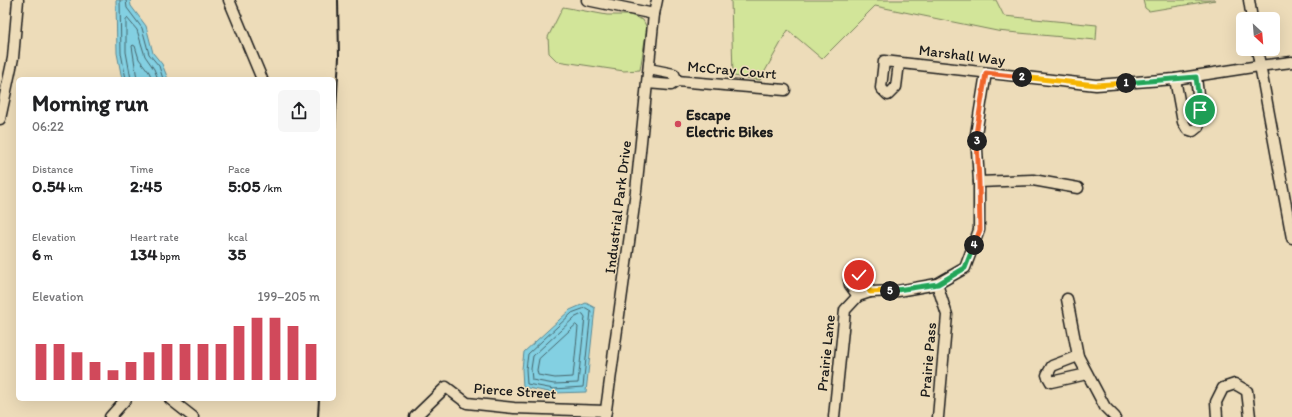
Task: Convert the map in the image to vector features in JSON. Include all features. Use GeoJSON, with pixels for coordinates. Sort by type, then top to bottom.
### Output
{"type":"FeatureCollection","features":[{"type":"Feature","properties":{"kind":"street"},"geometry":{"type":"LineString","coordinates":[[0,119],[13,58],[18,0]]}},
{"type":"Feature","properties":{"kind":"street"},"geometry":{"type":"LineString","coordinates":[[229,0],[261,77]]}},
{"type":"Feature","properties":{"kind":"street"},"geometry":{"type":"LineString","coordinates":[[587,0],[654,14]]}},
{"type":"Feature","properties":{"kind":"street","name":"Industrial Park Drive"},"geometry":{"type":"LineString","coordinates":[[606,414],[636,191],[654,14],[657,0]]}},
{"type":"Feature","properties":{"kind":"street"},"geometry":{"type":"LineString","coordinates":[[1249,0],[1251,12]]}},
{"type":"Feature","properties":{"kind":"street"},"geometry":{"type":"LineString","coordinates":[[1258,56],[1292,238]]}},
{"type":"Feature","properties":{"kind":"street","name":"Marshall Way"},"geometry":{"type":"LineString","coordinates":[[899,63],[1096,85],[1196,77],[1292,62]]}},
{"type":"Feature","properties":{"kind":"street","name":"McCray Court"},"geometry":{"type":"LineString","coordinates":[[649,69],[674,74],[677,81]]}},
{"type":"Feature","properties":{"kind":"street"},"geometry":{"type":"LineString","coordinates":[[870,292],[865,281],[859,275],[849,279],[850,285],[858,296],[870,292],[898,290],[938,284],[965,268],[980,230],[976,134],[986,73]]}},
{"type":"Feature","properties":{"kind":"street"},"geometry":{"type":"LineString","coordinates":[[1176,79],[1183,122],[1187,129],[1193,131],[1198,128],[1201,120],[1196,77]]}},
{"type":"Feature","properties":{"kind":"street","name":"McCray Court"},"geometry":{"type":"LineString","coordinates":[[647,83],[670,85],[677,81],[785,90]]}},
{"type":"Feature","properties":{"kind":"street"},"geometry":{"type":"LineString","coordinates":[[979,182],[1033,180],[1078,188]]}},
{"type":"Feature","properties":{"kind":"street","name":"Prairie Pass"},"geometry":{"type":"LineString","coordinates":[[938,284],[947,315],[938,417]]}},
{"type":"Feature","properties":{"kind":"street","name":"Prairie Lane"},"geometry":{"type":"LineString","coordinates":[[834,417],[845,310],[858,296]]}},
{"type":"Feature","properties":{"kind":"street"},"geometry":{"type":"LineString","coordinates":[[1067,299],[1078,356],[1086,374],[1105,407],[1115,417]]}},
{"type":"Feature","properties":{"kind":"street"},"geometry":{"type":"LineString","coordinates":[[1078,356],[1052,366],[1047,375],[1051,382],[1086,374]]}},
{"type":"Feature","properties":{"kind":"street"},"geometry":{"type":"LineString","coordinates":[[1217,417],[1216,402],[1223,388],[1235,384],[1247,391],[1250,417]]}},
{"type":"Feature","properties":{"kind":"street","name":"Pierce Street"},"geometry":{"type":"LineString","coordinates":[[415,417],[446,388],[467,403],[514,408],[606,414]]}},
{"type":"Feature","properties":{"kind":"street"},"geometry":{"type":"LineString","coordinates":[[110,417],[124,401]]}},
{"type":"Feature","properties":{"kind":"street"},"geometry":{"type":"LineString","coordinates":[[173,401],[193,417]]}},
{"type":"Feature","properties":{"kind":"green space"},"geometry":{"type":"Polygon","coordinates":[[[731,0],[996,0],[1004,16],[1097,25],[1096,40],[997,31],[875,6],[822,59],[788,30],[760,80],[733,76],[731,0]]]}},
{"type":"Feature","properties":{"kind":"green space"},"geometry":{"type":"Polygon","coordinates":[[[1143,0],[1215,0],[1149,11],[1145,8],[1143,0]]]}},
{"type":"Feature","properties":{"kind":"green space"},"geometry":{"type":"Polygon","coordinates":[[[563,7],[607,15],[630,15],[643,20],[647,28],[640,70],[624,71],[557,61],[549,53],[548,37],[563,7]]]}},
{"type":"Feature","properties":{"kind":"water"},"geometry":{"type":"Polygon","coordinates":[[[116,0],[130,0],[131,6],[146,26],[153,53],[162,64],[167,77],[122,77],[117,53],[116,0]]]}},
{"type":"Feature","properties":{"kind":"water"},"geometry":{"type":"Polygon","coordinates":[[[586,303],[595,308],[586,392],[554,393],[523,387],[522,369],[524,352],[570,310],[586,303]]]}},
{"type":"Feature","properties":{"kind":"railway"},"geometry":{"type":"LineString","coordinates":[[336,111],[339,57],[338,0]]}},
{"type":"Feature","properties":{"kind":"railway"},"geometry":{"type":"LineString","coordinates":[[318,417],[319,401]]}},
{"type":"Feature","properties":{"kind":"place","name":"Escape Electric Bikes"},"geometry":{"type":"Point","coordinates":[678,124]}},
{"type":"Feature","properties":{"kind":"route"},"geometry":{"type":"LineString","coordinates":[[859,275],[865,281],[870,292],[898,290],[938,284],[965,268],[980,230],[976,134],[986,73],[1096,85],[1196,77],[1200,110]]}}]}
